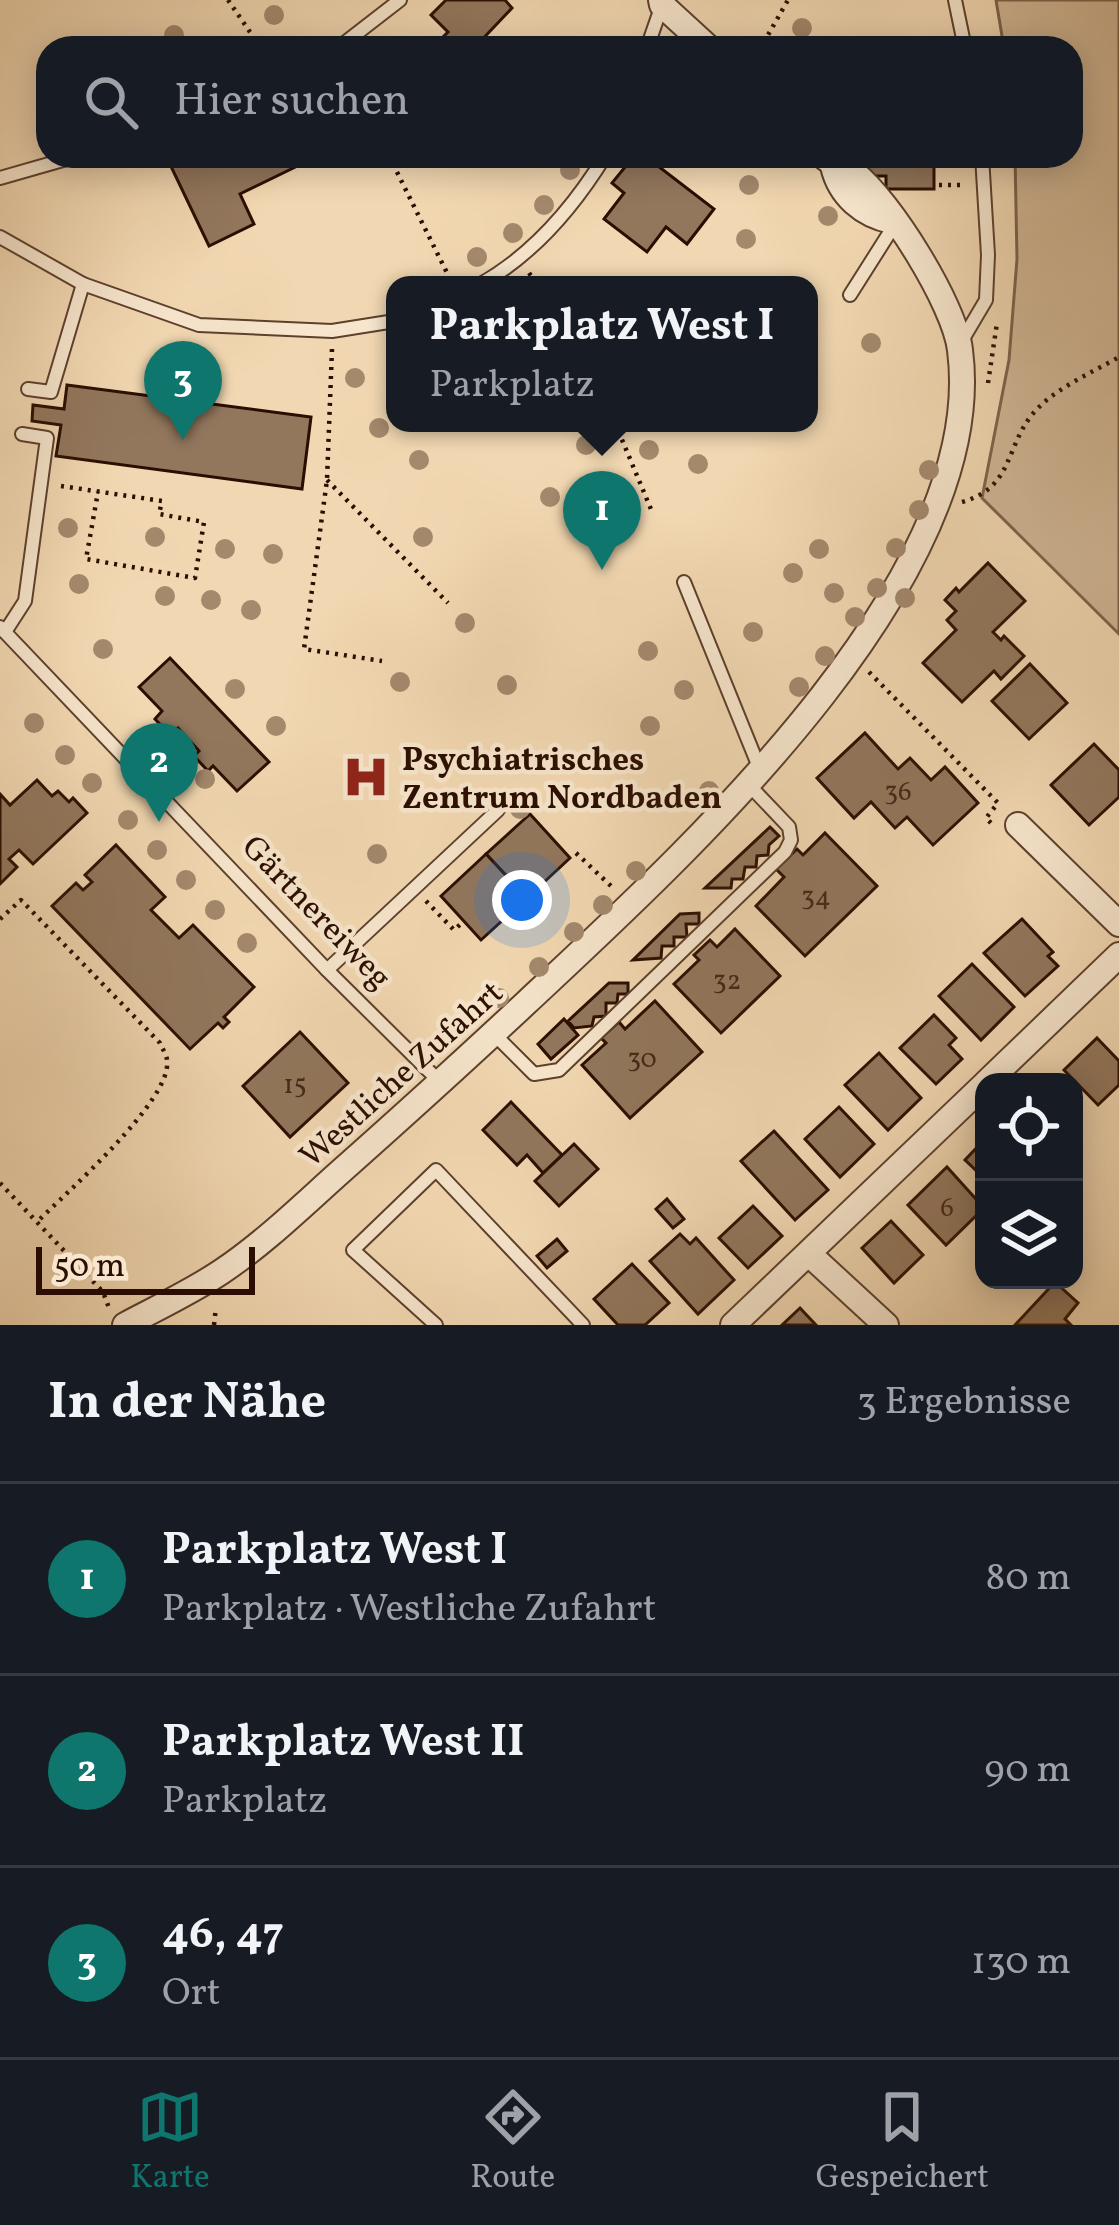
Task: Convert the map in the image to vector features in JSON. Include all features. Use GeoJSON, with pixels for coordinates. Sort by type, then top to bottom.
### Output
{"type":"FeatureCollection","features":[{"type":"Feature","properties":{"kind":"street"},"geometry":{"type":"LineString","coordinates":[[662,2],[697,36]]}},
{"type":"Feature","properties":{"kind":"street","name":"Westliche Zufahrt"},"geometry":{"type":"LineString","coordinates":[[125,1325],[222,1272],[441,1083],[630,906],[755,779],[852,655],[939,503],[959,434],[960,344],[943,298],[885,208],[845,168]]}},
{"type":"Feature","properties":{"kind":"street"},"geometry":{"type":"LineString","coordinates":[[1018,825],[1119,924]]}},
{"type":"Feature","properties":{"kind":"street"},"geometry":{"type":"LineString","coordinates":[[997,1073],[1119,955]]}},
{"type":"Feature","properties":{"kind":"street"},"geometry":{"type":"LineString","coordinates":[[733,1325],[975,1095]]}},
{"type":"Feature","properties":{"kind":"street"},"geometry":{"type":"LineString","coordinates":[[809,1255],[886,1325]]}},
{"type":"Feature","properties":{"kind":"lane"},"geometry":{"type":"LineString","coordinates":[[354,36],[400,0]]}},
{"type":"Feature","properties":{"kind":"lane"},"geometry":{"type":"LineString","coordinates":[[956,0],[962,36]]}},
{"type":"Feature","properties":{"kind":"lane"},"geometry":{"type":"LineString","coordinates":[[651,36],[662,2]]}},
{"type":"Feature","properties":{"kind":"lane"},"geometry":{"type":"LineString","coordinates":[[0,178],[36,168]]}},
{"type":"Feature","properties":{"kind":"lane"},"geometry":{"type":"LineString","coordinates":[[493,276],[548,231],[598,168]]}},
{"type":"Feature","properties":{"kind":"lane"},"geometry":{"type":"LineString","coordinates":[[960,344],[986,300],[983,168]]}},
{"type":"Feature","properties":{"kind":"lane"},"geometry":{"type":"LineString","coordinates":[[850,295],[894,223]]}},
{"type":"Feature","properties":{"kind":"lane"},"geometry":{"type":"LineString","coordinates":[[0,237],[83,284],[199,325],[332,332],[386,323]]}},
{"type":"Feature","properties":{"kind":"lane"},"geometry":{"type":"LineString","coordinates":[[28,388],[51,392],[83,284]]}},
{"type":"Feature","properties":{"kind":"lane"},"geometry":{"type":"LineString","coordinates":[[3,630],[25,601],[47,438],[22,434]]}},
{"type":"Feature","properties":{"kind":"lane"},"geometry":{"type":"LineString","coordinates":[[494,1034],[534,1074],[559,1070],[791,840],[789,827],[755,779],[684,582]]}},
{"type":"Feature","properties":{"kind":"lane","name":"Gärtnereiweg"},"geometry":{"type":"LineString","coordinates":[[3,630],[441,1083]]}},
{"type":"Feature","properties":{"kind":"lane"},"geometry":{"type":"LineString","coordinates":[[327,970],[498,810]]}},
{"type":"Feature","properties":{"kind":"lane"},"geometry":{"type":"LineString","coordinates":[[436,1325],[353,1250],[436,1170],[583,1325]]}},
{"type":"Feature","properties":{"kind":"path"},"geometry":{"type":"LineString","coordinates":[[228,0],[253,36]]}},
{"type":"Feature","properties":{"kind":"path"},"geometry":{"type":"LineString","coordinates":[[764,36],[788,0]]}},
{"type":"Feature","properties":{"kind":"path"},"geometry":{"type":"LineString","coordinates":[[395,168],[449,276]]}},
{"type":"Feature","properties":{"kind":"path"},"geometry":{"type":"LineString","coordinates":[[939,185],[961,184]]}},
{"type":"Feature","properties":{"kind":"path"},"geometry":{"type":"LineString","coordinates":[[332,332],[327,480],[304,649],[382,661]]}},
{"type":"Feature","properties":{"kind":"path"},"geometry":{"type":"LineString","coordinates":[[939,503],[969,500],[989,490],[1006,468],[1028,418],[1119,357]]}},
{"type":"Feature","properties":{"kind":"path"},"geometry":{"type":"LineString","coordinates":[[619,432],[653,514]]}},
{"type":"Feature","properties":{"kind":"path"},"geometry":{"type":"LineString","coordinates":[[327,480],[448,603]]}},
{"type":"Feature","properties":{"kind":"path"},"geometry":{"type":"LineString","coordinates":[[41,484],[98,492],[162,502],[159,514],[205,522],[195,578],[86,559],[98,492]]}},
{"type":"Feature","properties":{"kind":"path"},"geometry":{"type":"LineString","coordinates":[[852,655],[998,803],[986,818],[1000,831],[1018,825]]}},
{"type":"Feature","properties":{"kind":"path"},"geometry":{"type":"LineString","coordinates":[[576,853],[630,906]]}},
{"type":"Feature","properties":{"kind":"path"},"geometry":{"type":"LineString","coordinates":[[415,889],[454,931],[464,921]]}},
{"type":"Feature","properties":{"kind":"path"},"geometry":{"type":"LineString","coordinates":[[0,919],[21,900],[160,1043],[168,1061],[163,1085],[128,1132],[38,1222]]}},
{"type":"Feature","properties":{"kind":"path"},"geometry":{"type":"LineString","coordinates":[[0,1183],[103,1292],[114,1325]]}},
{"type":"Feature","properties":{"kind":"shaded area"},"geometry":{"type":"Polygon","coordinates":[[[996,0],[1119,0],[1119,634],[982,498],[1009,360],[1017,259],[1015,168],[1083,168],[1083,36],[1002,36],[996,0]]]}},
{"type":"Feature","properties":{"kind":"building"},"geometry":{"type":"Polygon","coordinates":[[[446,0],[505,0],[512,8],[485,36],[444,36],[448,32],[431,15],[446,0]]]}},
{"type":"Feature","properties":{"kind":"building"},"geometry":{"type":"Polygon","coordinates":[[[172,168],[293,168],[240,194],[254,224],[209,246],[172,168]]]}},
{"type":"Feature","properties":{"kind":"building"},"geometry":{"type":"Polygon","coordinates":[[[624,168],[661,168],[714,209],[687,244],[666,227],[647,252],[604,219],[624,193],[612,183],[624,168]]]}},
{"type":"Feature","properties":{"kind":"building"},"geometry":{"type":"Polygon","coordinates":[[[867,168],[934,168],[934,189],[886,189],[886,176],[867,176],[867,168]]]}},
{"type":"Feature","properties":{"kind":"building"},"geometry":{"type":"Polygon","coordinates":[[[67,385],[311,417],[302,489],[56,456],[61,425],[32,421],[33,405],[64,409],[67,385]]]}},
{"type":"Feature","properties":{"kind":"building"},"geometry":{"type":"Polygon","coordinates":[[[988,563],[1025,601],[993,632],[1024,656],[1001,679],[994,671],[962,702],[923,663],[956,630],[947,620],[956,611],[945,600],[988,563]]]}},
{"type":"Feature","properties":{"kind":"building"},"geometry":{"type":"Polygon","coordinates":[[[170,658],[269,762],[237,791],[213,766],[208,771],[194,756],[199,751],[178,728],[170,735],[155,719],[162,711],[139,687],[170,658]]]}},
{"type":"Feature","properties":{"kind":"building"},"geometry":{"type":"Polygon","coordinates":[[[1030,664],[1067,703],[1029,739],[992,701],[1030,664]]]}},
{"type":"Feature","properties":{"kind":"building"},"geometry":{"type":"Polygon","coordinates":[[[865,733],[898,769],[910,758],[931,780],[945,767],[978,803],[933,845],[907,817],[895,828],[871,802],[854,818],[817,778],[865,733]]]}},
{"type":"Feature","properties":{"kind":"building"},"geometry":{"type":"Polygon","coordinates":[[[1094,744],[1119,770],[1119,797],[1089,825],[1051,785],[1094,744]]]}},
{"type":"Feature","properties":{"kind":"building"},"geometry":{"type":"Polygon","coordinates":[[[37,780],[52,796],[58,791],[69,802],[73,798],[87,813],[33,864],[19,850],[9,859],[17,867],[0,884],[0,794],[10,805],[37,780]]]}},
{"type":"Feature","properties":{"kind":"building"},"geometry":{"type":"Polygon","coordinates":[[[530,814],[570,858],[527,898],[486,854],[530,814]]]}},
{"type":"Feature","properties":{"kind":"building"},"geometry":{"type":"Polygon","coordinates":[[[770,827],[779,836],[769,845],[768,855],[757,856],[756,867],[745,867],[743,879],[732,879],[731,888],[705,888],[770,827]]]}},
{"type":"Feature","properties":{"kind":"building"},"geometry":{"type":"Polygon","coordinates":[[[825,833],[877,886],[805,956],[756,906],[784,877],[776,869],[797,849],[803,855],[825,833]]]}},
{"type":"Feature","properties":{"kind":"building"},"geometry":{"type":"Polygon","coordinates":[[[116,845],[165,897],[151,910],[179,938],[193,925],[254,987],[224,1017],[229,1022],[223,1028],[218,1023],[190,1049],[52,906],[76,883],[83,890],[92,882],[85,875],[116,845]]]}},
{"type":"Feature","properties":{"kind":"building"},"geometry":{"type":"Polygon","coordinates":[[[486,854],[527,898],[481,940],[441,896],[486,854]]]}},
{"type":"Feature","properties":{"kind":"building"},"geometry":{"type":"Polygon","coordinates":[[[699,913],[699,924],[686,924],[687,937],[674,937],[674,946],[662,946],[661,958],[633,960],[680,914],[699,913]]]}},
{"type":"Feature","properties":{"kind":"building"},"geometry":{"type":"Polygon","coordinates":[[[1022,919],[1053,952],[1048,956],[1058,966],[1025,996],[984,953],[1022,919]]]}},
{"type":"Feature","properties":{"kind":"building"},"geometry":{"type":"Polygon","coordinates":[[[735,929],[780,976],[721,1033],[674,984],[699,960],[694,955],[710,940],[717,947],[735,929]]]}},
{"type":"Feature","properties":{"kind":"building"},"geometry":{"type":"Polygon","coordinates":[[[972,964],[1014,1007],[981,1040],[939,996],[972,964]]]}},
{"type":"Feature","properties":{"kind":"building"},"geometry":{"type":"Polygon","coordinates":[[[609,983],[628,983],[628,994],[618,994],[617,1003],[606,1003],[606,1016],[594,1017],[592,1026],[574,1028],[568,1021],[609,983]]]}},
{"type":"Feature","properties":{"kind":"building"},"geometry":{"type":"Polygon","coordinates":[[[655,1001],[702,1052],[630,1118],[582,1065],[606,1043],[601,1038],[619,1022],[625,1029],[655,1001]]]}},
{"type":"Feature","properties":{"kind":"building"},"geometry":{"type":"Polygon","coordinates":[[[934,1015],[956,1038],[949,1045],[962,1059],[936,1084],[900,1048],[934,1015]]]}},
{"type":"Feature","properties":{"kind":"building"},"geometry":{"type":"Polygon","coordinates":[[[564,1019],[578,1035],[551,1059],[538,1044],[564,1019]]]}},
{"type":"Feature","properties":{"kind":"building"},"geometry":{"type":"Polygon","coordinates":[[[300,1032],[348,1083],[290,1137],[243,1086],[300,1032]]]}},
{"type":"Feature","properties":{"kind":"building"},"geometry":{"type":"Polygon","coordinates":[[[1097,1038],[1119,1061],[1119,1085],[1098,1105],[1083,1090],[1083,1073],[1064,1070],[1097,1038]]]}},
{"type":"Feature","properties":{"kind":"building"},"geometry":{"type":"Polygon","coordinates":[[[879,1053],[921,1098],[888,1130],[845,1085],[879,1053]]]}},
{"type":"Feature","properties":{"kind":"building"},"geometry":{"type":"Polygon","coordinates":[[[511,1102],[562,1155],[543,1173],[527,1155],[517,1165],[483,1130],[511,1102]]]}},
{"type":"Feature","properties":{"kind":"building"},"geometry":{"type":"Polygon","coordinates":[[[839,1107],[874,1144],[840,1177],[805,1139],[839,1107]]]}},
{"type":"Feature","properties":{"kind":"building"},"geometry":{"type":"Polygon","coordinates":[[[774,1131],[828,1190],[795,1220],[741,1161],[774,1131]]]}},
{"type":"Feature","properties":{"kind":"building"},"geometry":{"type":"Polygon","coordinates":[[[574,1144],[598,1169],[559,1206],[535,1181],[574,1144]]]}},
{"type":"Feature","properties":{"kind":"building"},"geometry":{"type":"Polygon","coordinates":[[[975,1149],[975,1169],[965,1160],[975,1149]]]}},
{"type":"Feature","properties":{"kind":"building"},"geometry":{"type":"Polygon","coordinates":[[[947,1167],[975,1198],[975,1217],[946,1245],[908,1205],[947,1167]]]}},
{"type":"Feature","properties":{"kind":"building"},"geometry":{"type":"Polygon","coordinates":[[[667,1199],[684,1219],[673,1228],[656,1209],[667,1199]]]}},
{"type":"Feature","properties":{"kind":"building"},"geometry":{"type":"Polygon","coordinates":[[[753,1206],[782,1236],[748,1268],[719,1238],[753,1206]]]}},
{"type":"Feature","properties":{"kind":"building"},"geometry":{"type":"Polygon","coordinates":[[[891,1221],[923,1255],[894,1283],[862,1248],[891,1221]]]}},
{"type":"Feature","properties":{"kind":"building"},"geometry":{"type":"Polygon","coordinates":[[[680,1234],[690,1244],[696,1238],[734,1280],[698,1314],[650,1261],[680,1234]]]}},
{"type":"Feature","properties":{"kind":"building"},"geometry":{"type":"Polygon","coordinates":[[[557,1239],[567,1251],[547,1268],[537,1256],[557,1239]]]}},
{"type":"Feature","properties":{"kind":"building"},"geometry":{"type":"Polygon","coordinates":[[[632,1264],[669,1303],[645,1325],[618,1325],[594,1299],[632,1264]]]}},
{"type":"Feature","properties":{"kind":"building"},"geometry":{"type":"Polygon","coordinates":[[[1048,1289],[1063,1289],[1078,1303],[1065,1319],[1071,1325],[1015,1325],[1048,1289]]]}},
{"type":"Feature","properties":{"kind":"building"},"geometry":{"type":"Polygon","coordinates":[[[800,1308],[816,1325],[782,1325],[800,1308]]]}},
{"type":"Feature","properties":{"kind":"place","name":"46, 47"},"geometry":{"type":"Point","coordinates":[183,440]}},
{"type":"Feature","properties":{"kind":"place","name":"Parkplatz West I"},"geometry":{"type":"Point","coordinates":[602,570]}},
{"type":"Feature","properties":{"kind":"place","name":"Psychiatrisches Zentrum Nordbaden"},"geometry":{"type":"Point","coordinates":[366,777]}},
{"type":"Feature","properties":{"kind":"place","name":"Parkplatz West II"},"geometry":{"type":"Point","coordinates":[159,822]}}]}
